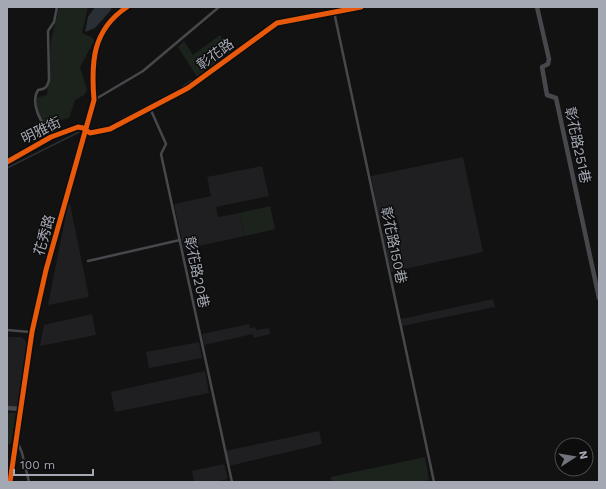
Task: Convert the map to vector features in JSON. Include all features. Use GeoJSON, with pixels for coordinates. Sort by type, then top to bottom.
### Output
{"type":"FeatureCollection","features":[{"type":"Feature","properties":{"kind":"street","name":"花秀路"},"geometry":{"type":"LineString","coordinates":[[10,482],[32,332],[46,270],[87,130],[94,100],[92,78],[94,52],[103,30],[119,12],[127,7]]}},
{"type":"Feature","properties":{"kind":"street","name":"彰花路"},"geometry":{"type":"LineString","coordinates":[[87,130],[90,133],[110,129],[188,88],[277,23],[334,10],[361,7]]}},
{"type":"Feature","properties":{"kind":"street","name":"彰花路251巷"},"geometry":{"type":"LineString","coordinates":[[537,7],[549,59],[548,64],[542,66],[542,72],[547,95],[556,98],[599,298]]}},
{"type":"Feature","properties":{"kind":"street","name":"明雅街"},"geometry":{"type":"LineString","coordinates":[[7,162],[51,137],[78,127],[87,130]]}},
{"type":"Feature","properties":{"kind":"street"},"geometry":{"type":"LineString","coordinates":[[7,408],[21,409]]}},
{"type":"Feature","properties":{"kind":"lane"},"geometry":{"type":"LineString","coordinates":[[51,137],[37,112],[36,94],[38,90],[44,89],[49,80],[48,31],[54,22],[57,7]]}},
{"type":"Feature","properties":{"kind":"lane"},"geometry":{"type":"LineString","coordinates":[[94,100],[143,72],[220,7]]}},
{"type":"Feature","properties":{"kind":"lane","name":"彰花路150巷"},"geometry":{"type":"LineString","coordinates":[[334,10],[434,482]]}},
{"type":"Feature","properties":{"kind":"lane","name":"彰花路20巷"},"geometry":{"type":"LineString","coordinates":[[150,108],[166,144],[162,154],[232,482]]}},
{"type":"Feature","properties":{"kind":"lane"},"geometry":{"type":"LineString","coordinates":[[88,261],[180,240]]}},
{"type":"Feature","properties":{"kind":"lane"},"geometry":{"type":"LineString","coordinates":[[7,330],[32,332]]}},
{"type":"Feature","properties":{"kind":"lane"},"geometry":{"type":"LineString","coordinates":[[16,439],[22,452],[28,482]]}},
{"type":"Feature","properties":{"kind":"shaded area"},"geometry":{"type":"Polygon","coordinates":[[[59,7],[88,7],[82,33],[93,38],[94,41],[80,67],[87,90],[84,95],[75,100],[69,118],[43,124],[37,116],[36,98],[47,95],[51,41],[59,7]]]}},
{"type":"Feature","properties":{"kind":"shaded area"},"geometry":{"type":"Polygon","coordinates":[[[95,7],[111,7],[111,10],[95,28],[85,32],[88,17],[95,7]]]}},
{"type":"Feature","properties":{"kind":"shaded area"},"geometry":{"type":"Polygon","coordinates":[[[220,35],[231,51],[197,77],[178,47],[184,41],[193,55],[220,35]]]}},
{"type":"Feature","properties":{"kind":"shaded area"},"geometry":{"type":"Polygon","coordinates":[[[463,157],[483,252],[391,272],[383,234],[400,230],[396,215],[379,218],[371,176],[463,157]]]}},
{"type":"Feature","properties":{"kind":"shaded area"},"geometry":{"type":"Polygon","coordinates":[[[262,166],[269,196],[216,207],[218,217],[240,213],[245,236],[184,249],[174,204],[211,196],[207,177],[262,166]]]}},
{"type":"Feature","properties":{"kind":"shaded area"},"geometry":{"type":"Polygon","coordinates":[[[68,204],[70,204],[89,297],[48,305],[68,204]]]}},
{"type":"Feature","properties":{"kind":"shaded area"},"geometry":{"type":"Polygon","coordinates":[[[270,206],[275,229],[245,236],[240,213],[270,206]]]}},
{"type":"Feature","properties":{"kind":"shaded area"},"geometry":{"type":"Polygon","coordinates":[[[493,299],[495,307],[402,326],[401,319],[493,299]]]}},
{"type":"Feature","properties":{"kind":"shaded area"},"geometry":{"type":"Polygon","coordinates":[[[92,314],[96,335],[40,346],[44,325],[92,314]]]}},
{"type":"Feature","properties":{"kind":"shaded area"},"geometry":{"type":"Polygon","coordinates":[[[249,324],[250,328],[255,327],[256,330],[269,328],[270,334],[254,338],[253,334],[204,345],[202,334],[249,324]]]}},
{"type":"Feature","properties":{"kind":"shaded area"},"geometry":{"type":"Polygon","coordinates":[[[7,337],[21,337],[27,342],[19,406],[7,408],[7,337]]]}},
{"type":"Feature","properties":{"kind":"shaded area"},"geometry":{"type":"Polygon","coordinates":[[[199,342],[202,358],[149,368],[146,352],[199,342]]]}},
{"type":"Feature","properties":{"kind":"shaded area"},"geometry":{"type":"Polygon","coordinates":[[[205,371],[209,393],[115,412],[111,392],[205,371]]]}},
{"type":"Feature","properties":{"kind":"shaded area"},"geometry":{"type":"Polygon","coordinates":[[[7,413],[16,413],[11,444],[7,444],[7,413]]]}},
{"type":"Feature","properties":{"kind":"shaded area"},"geometry":{"type":"Polygon","coordinates":[[[319,431],[322,444],[229,466],[225,451],[319,431]]]}},
{"type":"Feature","properties":{"kind":"shaded area"},"geometry":{"type":"Polygon","coordinates":[[[425,457],[429,480],[420,482],[332,482],[331,477],[425,457]]]}},
{"type":"Feature","properties":{"kind":"shaded area"},"geometry":{"type":"Polygon","coordinates":[[[224,464],[228,479],[215,482],[194,482],[192,471],[224,464]]]}},
{"type":"Feature","properties":{"kind":"waterway"},"geometry":{"type":"LineString","coordinates":[[182,87],[192,80]]}},
{"type":"Feature","properties":{"kind":"waterway"},"geometry":{"type":"LineString","coordinates":[[122,119],[153,103]]}},
{"type":"Feature","properties":{"kind":"waterway"},"geometry":{"type":"LineString","coordinates":[[7,168],[79,132]]}},
{"type":"Feature","properties":{"kind":"cycle path"},"geometry":{"type":"LineString","coordinates":[[10,482],[32,332],[46,270],[94,100],[93,73],[96,48],[100,37],[107,26],[115,16],[127,7]]}},
{"type":"Feature","properties":{"kind":"cycle path"},"geometry":{"type":"LineString","coordinates":[[7,162],[51,137],[78,127],[83,128],[90,133],[110,129],[188,88],[277,23],[361,7]]}}]}
